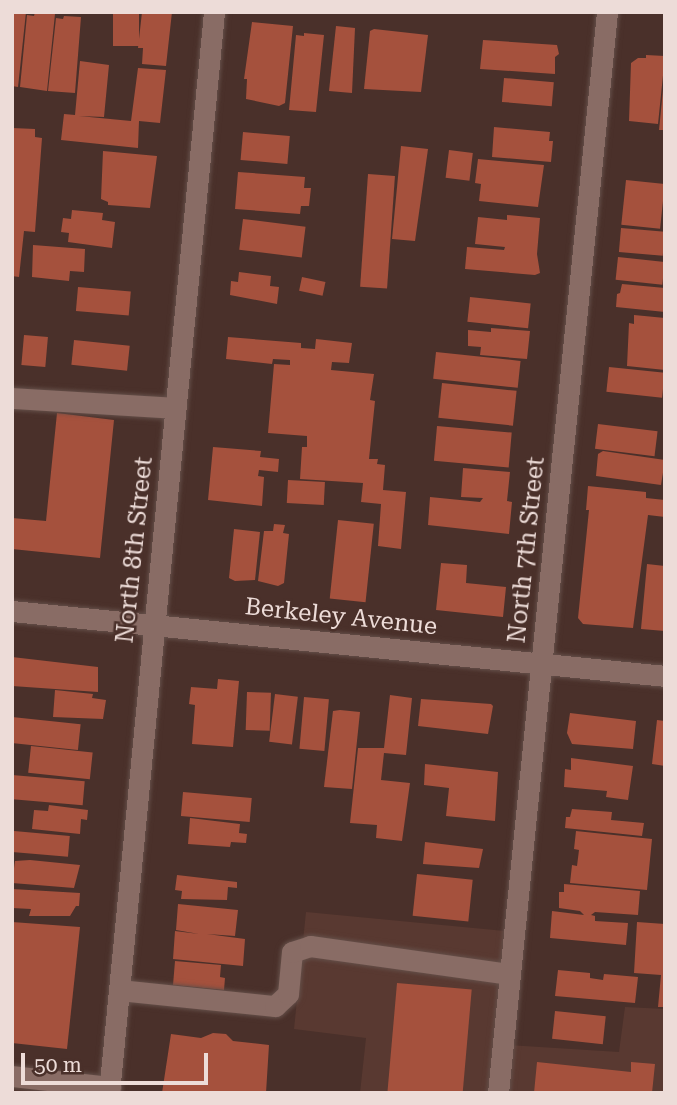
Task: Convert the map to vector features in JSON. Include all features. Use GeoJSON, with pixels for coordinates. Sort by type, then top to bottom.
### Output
{"type":"FeatureCollection","features":[{"type":"Feature","properties":{"kind":"street","name":"North 8th Street"},"geometry":{"type":"LineString","coordinates":[[110,1090],[214,12]]}},
{"type":"Feature","properties":{"kind":"street","name":"North 7th Street"},"geometry":{"type":"LineString","coordinates":[[498,1093],[607,12]]}},
{"type":"Feature","properties":{"kind":"street"},"geometry":{"type":"LineString","coordinates":[[12,398],[175,408]]}},
{"type":"Feature","properties":{"kind":"street","name":"Berkeley Avenue"},"geometry":{"type":"LineString","coordinates":[[12,611],[665,676]]}},
{"type":"Feature","properties":{"kind":"street"},"geometry":{"type":"LineString","coordinates":[[119,990],[275,1006],[288,994],[292,952],[310,946],[510,974]]}},
{"type":"Feature","properties":{"kind":"street"},"geometry":{"type":"LineString","coordinates":[[12,1076],[110,1090]]}},
{"type":"Feature","properties":{"kind":"shaded area"},"geometry":{"type":"Polygon","coordinates":[[[306,912],[514,932],[495,1093],[360,1093],[366,1038],[294,1029],[306,912]]]}},
{"type":"Feature","properties":{"kind":"shaded area"},"geometry":{"type":"Polygon","coordinates":[[[625,1007],[665,1009],[665,1093],[502,1093],[508,1045],[619,1052],[625,1007]]]}},
{"type":"Feature","properties":{"kind":"building"},"geometry":{"type":"Polygon","coordinates":[[[12,12],[26,12],[18,87],[12,86],[12,12]]]}},
{"type":"Feature","properties":{"kind":"building"},"geometry":{"type":"Polygon","coordinates":[[[35,12],[55,14],[47,91],[20,87],[27,15],[34,16],[35,12]]]}},
{"type":"Feature","properties":{"kind":"building"},"geometry":{"type":"Polygon","coordinates":[[[113,12],[139,12],[139,46],[113,46],[113,12]]]}},
{"type":"Feature","properties":{"kind":"building"},"geometry":{"type":"Polygon","coordinates":[[[142,12],[172,12],[166,66],[142,64],[143,48],[138,48],[142,12]]]}},
{"type":"Feature","properties":{"kind":"building"},"geometry":{"type":"Polygon","coordinates":[[[64,16],[81,17],[75,93],[48,91],[56,18],[63,19],[64,16]]]}},
{"type":"Feature","properties":{"kind":"building"},"geometry":{"type":"Polygon","coordinates":[[[252,22],[293,26],[285,103],[279,106],[246,99],[247,79],[244,79],[252,22]]]}},
{"type":"Feature","properties":{"kind":"building"},"geometry":{"type":"Polygon","coordinates":[[[336,26],[355,28],[352,93],[329,91],[336,26]]]}},
{"type":"Feature","properties":{"kind":"building"},"geometry":{"type":"Polygon","coordinates":[[[374,29],[428,35],[421,92],[364,89],[370,31],[374,29]]]}},
{"type":"Feature","properties":{"kind":"building"},"geometry":{"type":"Polygon","coordinates":[[[304,33],[324,35],[316,112],[289,110],[296,35],[304,36],[304,33]]]}},
{"type":"Feature","properties":{"kind":"building"},"geometry":{"type":"Polygon","coordinates":[[[483,40],[557,45],[559,54],[555,57],[555,74],[480,69],[483,40]]]}},
{"type":"Feature","properties":{"kind":"building"},"geometry":{"type":"Polygon","coordinates":[[[646,55],[665,56],[658,124],[629,121],[631,63],[638,58],[646,58],[646,55]]]}},
{"type":"Feature","properties":{"kind":"building"},"geometry":{"type":"Polygon","coordinates":[[[80,61],[109,65],[104,117],[79,116],[131,121],[138,68],[166,70],[160,123],[139,121],[138,148],[61,140],[64,114],[75,115],[80,61]]]}},
{"type":"Feature","properties":{"kind":"building"},"geometry":{"type":"Polygon","coordinates":[[[504,78],[554,82],[552,106],[502,102],[504,78]]]}},
{"type":"Feature","properties":{"kind":"building"},"geometry":{"type":"Polygon","coordinates":[[[663,90],[665,130],[659,130],[663,90]]]}},
{"type":"Feature","properties":{"kind":"building"},"geometry":{"type":"Polygon","coordinates":[[[494,127],[550,132],[549,141],[553,141],[551,162],[492,157],[494,127]]]}},
{"type":"Feature","properties":{"kind":"building"},"geometry":{"type":"Polygon","coordinates":[[[12,128],[35,129],[35,137],[42,138],[35,232],[24,231],[19,277],[12,276],[12,128]]]}},
{"type":"Feature","properties":{"kind":"building"},"geometry":{"type":"Polygon","coordinates":[[[243,132],[290,136],[287,164],[241,160],[243,132]]]}},
{"type":"Feature","properties":{"kind":"building"},"geometry":{"type":"Polygon","coordinates":[[[401,146],[428,149],[415,241],[392,239],[401,146]]]}},
{"type":"Feature","properties":{"kind":"building"},"geometry":{"type":"Polygon","coordinates":[[[449,150],[473,153],[469,181],[446,178],[449,150]]]}},
{"type":"Feature","properties":{"kind":"building"},"geometry":{"type":"Polygon","coordinates":[[[103,151],[157,156],[150,208],[108,205],[108,202],[101,199],[103,151]]]}},
{"type":"Feature","properties":{"kind":"building"},"geometry":{"type":"Polygon","coordinates":[[[478,159],[544,165],[538,207],[479,201],[481,184],[475,183],[478,159]]]}},
{"type":"Feature","properties":{"kind":"building"},"geometry":{"type":"Polygon","coordinates":[[[238,172],[305,177],[304,188],[311,188],[309,206],[301,206],[300,214],[235,209],[238,172]]]}},
{"type":"Feature","properties":{"kind":"building"},"geometry":{"type":"Polygon","coordinates":[[[368,174],[395,176],[387,289],[360,287],[368,174]]]}},
{"type":"Feature","properties":{"kind":"building"},"geometry":{"type":"Polygon","coordinates":[[[626,180],[665,184],[660,229],[621,225],[626,180]]]}},
{"type":"Feature","properties":{"kind":"building"},"geometry":{"type":"Polygon","coordinates":[[[72,210],[103,213],[102,220],[115,222],[112,248],[68,242],[69,233],[61,232],[63,218],[71,219],[72,210]]]}},
{"type":"Feature","properties":{"kind":"building"},"geometry":{"type":"Polygon","coordinates":[[[507,215],[540,218],[537,254],[540,273],[535,275],[465,269],[467,247],[504,250],[505,247],[475,244],[478,217],[507,220],[507,215]]]}},
{"type":"Feature","properties":{"kind":"building"},"geometry":{"type":"Polygon","coordinates":[[[243,219],[306,227],[302,257],[239,250],[243,219]]]}},
{"type":"Feature","properties":{"kind":"building"},"geometry":{"type":"Polygon","coordinates":[[[621,228],[665,232],[663,256],[619,252],[621,228]]]}},
{"type":"Feature","properties":{"kind":"building"},"geometry":{"type":"Polygon","coordinates":[[[33,245],[85,249],[84,272],[70,271],[69,281],[32,277],[33,245]]]}},
{"type":"Feature","properties":{"kind":"building"},"geometry":{"type":"Polygon","coordinates":[[[618,257],[665,262],[662,285],[616,280],[618,257]]]}},
{"type":"Feature","properties":{"kind":"building"},"geometry":{"type":"Polygon","coordinates":[[[239,272],[271,276],[270,286],[279,287],[277,304],[230,295],[231,281],[238,282],[239,272]]]}},
{"type":"Feature","properties":{"kind":"building"},"geometry":{"type":"Polygon","coordinates":[[[302,277],[325,282],[323,296],[299,291],[302,277]]]}},
{"type":"Feature","properties":{"kind":"building"},"geometry":{"type":"Polygon","coordinates":[[[622,284],[665,288],[665,312],[616,307],[617,294],[620,293],[622,284]]]}},
{"type":"Feature","properties":{"kind":"building"},"geometry":{"type":"Polygon","coordinates":[[[78,287],[131,292],[129,316],[76,311],[78,287]]]}},
{"type":"Feature","properties":{"kind":"building"},"geometry":{"type":"Polygon","coordinates":[[[470,297],[531,303],[528,328],[467,322],[470,297]]]}},
{"type":"Feature","properties":{"kind":"building"},"geometry":{"type":"Polygon","coordinates":[[[634,315],[665,318],[665,370],[627,366],[629,323],[634,324],[634,315]]]}},
{"type":"Feature","properties":{"kind":"building"},"geometry":{"type":"Polygon","coordinates":[[[491,328],[530,331],[527,359],[480,355],[481,347],[468,346],[468,330],[491,332],[491,328]]]}},
{"type":"Feature","properties":{"kind":"building"},"geometry":{"type":"Polygon","coordinates":[[[24,335],[48,337],[45,367],[21,365],[24,335]]]}},
{"type":"Feature","properties":{"kind":"building"},"geometry":{"type":"Polygon","coordinates":[[[228,337],[301,343],[301,348],[315,349],[316,339],[352,343],[349,363],[332,362],[331,370],[374,374],[370,400],[375,401],[369,459],[378,459],[377,464],[385,465],[383,490],[406,492],[401,549],[378,546],[381,504],[361,502],[363,483],[300,479],[302,447],[307,447],[307,436],[268,433],[274,364],[290,365],[290,360],[273,359],[272,364],[226,359],[228,337]]]}},
{"type":"Feature","properties":{"kind":"building"},"geometry":{"type":"Polygon","coordinates":[[[74,340],[130,346],[127,371],[71,365],[74,340]]]}},
{"type":"Feature","properties":{"kind":"building"},"geometry":{"type":"Polygon","coordinates":[[[436,352],[521,361],[518,388],[433,379],[436,352]]]}},
{"type":"Feature","properties":{"kind":"building"},"geometry":{"type":"Polygon","coordinates":[[[609,367],[665,373],[662,398],[606,392],[609,367]]]}},
{"type":"Feature","properties":{"kind":"building"},"geometry":{"type":"Polygon","coordinates":[[[442,383],[517,391],[513,426],[438,418],[442,383]]]}},
{"type":"Feature","properties":{"kind":"building"},"geometry":{"type":"Polygon","coordinates":[[[57,413],[114,420],[100,558],[12,549],[12,518],[46,521],[57,413]]]}},
{"type":"Feature","properties":{"kind":"building"},"geometry":{"type":"Polygon","coordinates":[[[598,424],[658,431],[655,456],[595,449],[598,424]]]}},
{"type":"Feature","properties":{"kind":"building"},"geometry":{"type":"Polygon","coordinates":[[[437,426],[512,433],[509,467],[434,461],[437,426]]]}},
{"type":"Feature","properties":{"kind":"building"},"geometry":{"type":"Polygon","coordinates":[[[213,447],[261,451],[260,457],[279,459],[278,472],[259,470],[258,476],[264,477],[262,506],[208,500],[213,447]]]}},
{"type":"Feature","properties":{"kind":"building"},"geometry":{"type":"Polygon","coordinates":[[[603,451],[665,460],[661,485],[596,476],[598,454],[603,451]]]}},
{"type":"Feature","properties":{"kind":"building"},"geometry":{"type":"Polygon","coordinates":[[[463,468],[510,472],[507,501],[512,502],[509,534],[428,525],[430,497],[480,502],[483,498],[461,497],[463,468]]]}},
{"type":"Feature","properties":{"kind":"building"},"geometry":{"type":"Polygon","coordinates":[[[288,480],[325,482],[324,505],[287,503],[288,480]]]}},
{"type":"Feature","properties":{"kind":"building"},"geometry":{"type":"Polygon","coordinates":[[[588,486],[646,492],[646,498],[665,500],[665,517],[648,515],[633,628],[583,624],[578,618],[589,510],[586,510],[588,486]]]}},
{"type":"Feature","properties":{"kind":"building"},"geometry":{"type":"Polygon","coordinates":[[[338,520],[374,524],[366,602],[330,599],[338,520]]]}},
{"type":"Feature","properties":{"kind":"building"},"geometry":{"type":"Polygon","coordinates":[[[274,524],[285,525],[283,533],[289,534],[284,583],[278,586],[258,581],[264,531],[273,531],[274,524]]]}},
{"type":"Feature","properties":{"kind":"building"},"geometry":{"type":"Polygon","coordinates":[[[234,529],[260,532],[255,580],[235,581],[229,578],[234,529]]]}},
{"type":"Feature","properties":{"kind":"building"},"geometry":{"type":"Polygon","coordinates":[[[441,563],[467,565],[466,583],[506,587],[503,617],[436,610],[441,563]]]}},
{"type":"Feature","properties":{"kind":"building"},"geometry":{"type":"Polygon","coordinates":[[[647,564],[665,566],[665,631],[641,629],[647,564]]]}},
{"type":"Feature","properties":{"kind":"building"},"geometry":{"type":"Polygon","coordinates":[[[12,657],[98,667],[98,692],[12,686],[12,657]]]}},
{"type":"Feature","properties":{"kind":"building"},"geometry":{"type":"Polygon","coordinates":[[[218,679],[239,681],[233,747],[192,744],[195,705],[189,704],[191,687],[217,689],[218,679]]]}},
{"type":"Feature","properties":{"kind":"building"},"geometry":{"type":"Polygon","coordinates":[[[55,690],[93,694],[92,698],[106,700],[103,719],[53,717],[55,690]]]}},
{"type":"Feature","properties":{"kind":"building"},"geometry":{"type":"Polygon","coordinates":[[[247,692],[271,693],[270,731],[246,730],[247,692]]]}},
{"type":"Feature","properties":{"kind":"building"},"geometry":{"type":"Polygon","coordinates":[[[275,694],[298,697],[292,744],[269,742],[275,694]]]}},
{"type":"Feature","properties":{"kind":"building"},"geometry":{"type":"Polygon","coordinates":[[[390,695],[412,698],[406,755],[384,753],[381,780],[410,783],[402,841],[376,838],[377,825],[350,823],[358,748],[384,748],[390,695]]]}},
{"type":"Feature","properties":{"kind":"building"},"geometry":{"type":"Polygon","coordinates":[[[304,697],[329,699],[324,751],[299,749],[304,697]]]}},
{"type":"Feature","properties":{"kind":"building"},"geometry":{"type":"Polygon","coordinates":[[[421,699],[491,704],[493,706],[488,734],[418,726],[421,699]]]}},
{"type":"Feature","properties":{"kind":"building"},"geometry":{"type":"Polygon","coordinates":[[[333,711],[360,712],[352,789],[324,787],[333,711]]]}},
{"type":"Feature","properties":{"kind":"building"},"geometry":{"type":"Polygon","coordinates":[[[570,713],[636,721],[633,749],[572,744],[567,733],[570,713]]]}},
{"type":"Feature","properties":{"kind":"building"},"geometry":{"type":"Polygon","coordinates":[[[12,717],[81,724],[78,750],[12,743],[12,717]]]}},
{"type":"Feature","properties":{"kind":"building"},"geometry":{"type":"Polygon","coordinates":[[[657,720],[665,721],[665,766],[652,764],[657,720]]]}},
{"type":"Feature","properties":{"kind":"building"},"geometry":{"type":"Polygon","coordinates":[[[31,746],[93,752],[90,779],[28,773],[31,746]]]}},
{"type":"Feature","properties":{"kind":"building"},"geometry":{"type":"Polygon","coordinates":[[[571,758],[633,766],[628,800],[606,797],[607,791],[564,787],[565,769],[571,770],[571,758]]]}},
{"type":"Feature","properties":{"kind":"building"},"geometry":{"type":"Polygon","coordinates":[[[425,764],[498,772],[495,821],[446,816],[449,788],[424,785],[425,764]]]}},
{"type":"Feature","properties":{"kind":"building"},"geometry":{"type":"Polygon","coordinates":[[[12,775],[85,781],[83,805],[12,799],[12,775]]]}},
{"type":"Feature","properties":{"kind":"building"},"geometry":{"type":"Polygon","coordinates":[[[183,792],[252,798],[250,822],[181,816],[183,792]]]}},
{"type":"Feature","properties":{"kind":"building"},"geometry":{"type":"Polygon","coordinates":[[[49,805],[88,810],[87,820],[81,819],[80,834],[32,829],[34,810],[48,811],[49,805]]]}},
{"type":"Feature","properties":{"kind":"building"},"geometry":{"type":"Polygon","coordinates":[[[572,809],[612,812],[611,820],[644,823],[642,836],[565,828],[566,817],[570,817],[572,809]]]}},
{"type":"Feature","properties":{"kind":"building"},"geometry":{"type":"Polygon","coordinates":[[[190,818],[240,824],[239,833],[247,834],[246,843],[231,842],[230,847],[188,844],[190,818]]]}},
{"type":"Feature","properties":{"kind":"building"},"geometry":{"type":"Polygon","coordinates":[[[14,831],[70,836],[68,857],[12,852],[14,831]]]}},
{"type":"Feature","properties":{"kind":"building"},"geometry":{"type":"Polygon","coordinates":[[[576,831],[652,839],[647,890],[570,883],[572,865],[577,866],[579,850],[574,849],[576,831]]]}},
{"type":"Feature","properties":{"kind":"building"},"geometry":{"type":"Polygon","coordinates":[[[425,842],[483,849],[479,868],[423,864],[425,842]]]}},
{"type":"Feature","properties":{"kind":"building"},"geometry":{"type":"Polygon","coordinates":[[[15,861],[80,865],[74,888],[12,883],[15,861]]]}},
{"type":"Feature","properties":{"kind":"building"},"geometry":{"type":"Polygon","coordinates":[[[417,874],[473,880],[468,922],[413,916],[417,874]]]}},
{"type":"Feature","properties":{"kind":"building"},"geometry":{"type":"Polygon","coordinates":[[[177,875],[237,882],[237,888],[228,887],[227,900],[181,899],[182,891],[175,890],[177,875]]]}},
{"type":"Feature","properties":{"kind":"building"},"geometry":{"type":"Polygon","coordinates":[[[564,884],[640,891],[638,915],[595,912],[591,915],[595,916],[595,921],[628,923],[626,945],[550,938],[552,911],[584,915],[580,911],[559,908],[559,892],[564,892],[564,884]]]}},
{"type":"Feature","properties":{"kind":"building"},"geometry":{"type":"Polygon","coordinates":[[[12,889],[80,893],[79,906],[76,906],[70,916],[29,916],[31,909],[12,908],[12,889]]]}},
{"type":"Feature","properties":{"kind":"building"},"geometry":{"type":"Polygon","coordinates":[[[178,904],[238,910],[235,936],[207,934],[245,939],[243,966],[173,959],[175,931],[199,934],[176,930],[178,904]]]}},
{"type":"Feature","properties":{"kind":"building"},"geometry":{"type":"Polygon","coordinates":[[[12,922],[80,927],[67,1049],[12,1043],[12,922]]]}},
{"type":"Feature","properties":{"kind":"building"},"geometry":{"type":"Polygon","coordinates":[[[637,922],[665,924],[665,1007],[658,1007],[661,975],[634,973],[637,922]]]}},
{"type":"Feature","properties":{"kind":"building"},"geometry":{"type":"Polygon","coordinates":[[[175,961],[221,965],[220,977],[225,978],[224,990],[173,985],[175,961]]]}},
{"type":"Feature","properties":{"kind":"building"},"geometry":{"type":"Polygon","coordinates":[[[558,970],[590,973],[590,978],[603,980],[604,974],[638,977],[635,1003],[555,996],[558,970]]]}},
{"type":"Feature","properties":{"kind":"building"},"geometry":{"type":"Polygon","coordinates":[[[397,983],[472,990],[463,1093],[387,1093],[397,983]]]}},
{"type":"Feature","properties":{"kind":"building"},"geometry":{"type":"Polygon","coordinates":[[[555,1011],[606,1016],[603,1044],[552,1039],[555,1011]]]}},
{"type":"Feature","properties":{"kind":"building"},"geometry":{"type":"Polygon","coordinates":[[[213,1033],[226,1034],[233,1041],[269,1045],[266,1093],[162,1093],[171,1034],[201,1038],[213,1033]]]}},
{"type":"Feature","properties":{"kind":"building"},"geometry":{"type":"Polygon","coordinates":[[[537,1062],[631,1072],[631,1062],[655,1064],[652,1093],[534,1093],[537,1062]]]}}]}
